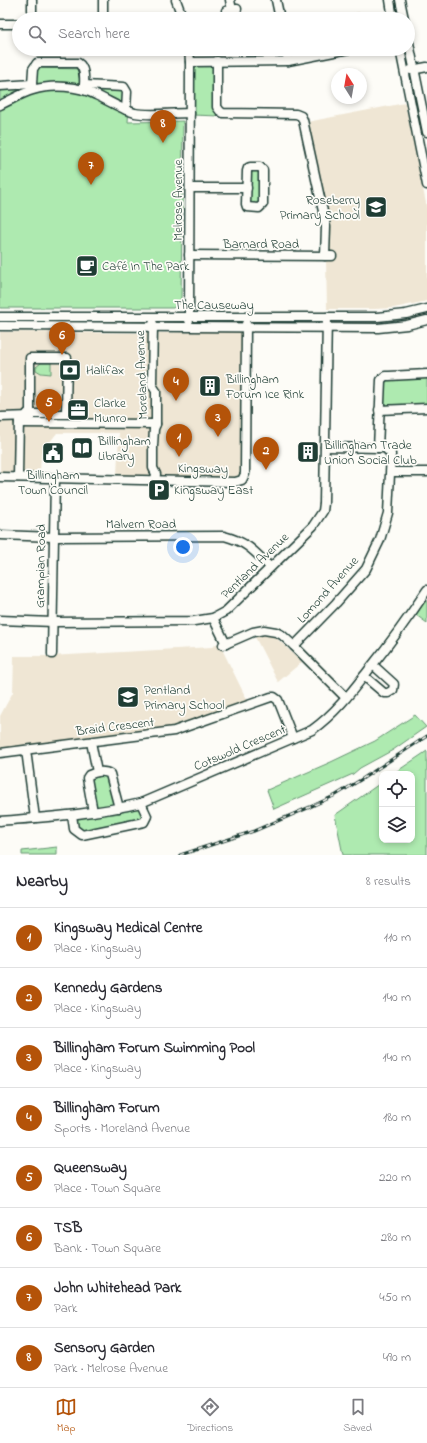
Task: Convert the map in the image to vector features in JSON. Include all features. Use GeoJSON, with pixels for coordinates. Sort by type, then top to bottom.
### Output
{"type":"FeatureCollection","features":[{"type":"Feature","properties":{"kind":"street"},"geometry":{"type":"LineString","coordinates":[[32,0],[32,12]]}},
{"type":"Feature","properties":{"kind":"street"},"geometry":{"type":"LineString","coordinates":[[103,0],[103,12]]}},
{"type":"Feature","properties":{"kind":"street"},"geometry":{"type":"LineString","coordinates":[[176,0],[180,12]]}},
{"type":"Feature","properties":{"kind":"street"},"geometry":{"type":"LineString","coordinates":[[230,0],[232,10]]}},
{"type":"Feature","properties":{"kind":"street"},"geometry":{"type":"LineString","coordinates":[[276,0],[279,12]]}},
{"type":"Feature","properties":{"kind":"street"},"geometry":{"type":"LineString","coordinates":[[390,0],[393,12]]}},
{"type":"Feature","properties":{"kind":"street"},"geometry":{"type":"LineString","coordinates":[[400,0],[403,12]]}},
{"type":"Feature","properties":{"kind":"street"},"geometry":{"type":"LineString","coordinates":[[0,24],[12,24]]}},
{"type":"Feature","properties":{"kind":"street","name":"Melrose Avenue"},"geometry":{"type":"LineString","coordinates":[[189,327],[190,56]]}},
{"type":"Feature","properties":{"kind":"street"},"geometry":{"type":"LineString","coordinates":[[287,56],[288,61]]}},
{"type":"Feature","properties":{"kind":"street"},"geometry":{"type":"LineString","coordinates":[[190,62],[288,61],[313,56]]}},
{"type":"Feature","properties":{"kind":"street"},"geometry":{"type":"LineString","coordinates":[[401,56],[427,185]]}},
{"type":"Feature","properties":{"kind":"street"},"geometry":{"type":"LineString","coordinates":[[411,56],[427,132]]}},
{"type":"Feature","properties":{"kind":"street","name":"Barnard Road"},"geometry":{"type":"LineString","coordinates":[[190,255],[328,256],[324,216],[301,116],[296,114],[223,113],[217,107],[217,61]]}},
{"type":"Feature","properties":{"kind":"street"},"geometry":{"type":"LineString","coordinates":[[33,87],[33,69],[37,64],[78,63],[84,69],[84,88]]}},
{"type":"Feature","properties":{"kind":"street"},"geometry":{"type":"LineString","coordinates":[[404,71],[427,66]]}},
{"type":"Feature","properties":{"kind":"street"},"geometry":{"type":"LineString","coordinates":[[0,86],[84,88],[124,87],[127,92],[126,110]]}},
{"type":"Feature","properties":{"kind":"street"},"geometry":{"type":"LineString","coordinates":[[0,105],[33,87]]}},
{"type":"Feature","properties":{"kind":"street"},"geometry":{"type":"LineString","coordinates":[[84,88],[126,110],[137,113],[190,113]]}},
{"type":"Feature","properties":{"kind":"street"},"geometry":{"type":"LineString","coordinates":[[248,168],[262,168],[263,204],[261,207],[247,207],[247,188],[248,168]]}},
{"type":"Feature","properties":{"kind":"street"},"geometry":{"type":"LineString","coordinates":[[190,188],[247,188]]}},
{"type":"Feature","properties":{"kind":"street","name":"The Causeway"},"geometry":{"type":"LineString","coordinates":[[0,317],[394,316],[427,309]]}},
{"type":"Feature","properties":{"kind":"street","name":"Moreland Avenue"},"geometry":{"type":"LineString","coordinates":[[153,316],[152,385],[156,391],[156,424],[153,433],[152,468],[156,474],[155,480]]}},
{"type":"Feature","properties":{"kind":"street","name":"Kingsway"},"geometry":{"type":"LineString","coordinates":[[0,476],[235,482],[242,480],[245,474],[246,317]]}},
{"type":"Feature","properties":{"kind":"street","name":"Pentland Avenue"},"geometry":{"type":"LineString","coordinates":[[0,620],[53,622],[194,621],[213,618],[226,611],[313,526],[322,511],[324,503],[327,317]]}},
{"type":"Feature","properties":{"kind":"street","name":"The Causeway"},"geometry":{"type":"LineString","coordinates":[[0,326],[153,328],[391,327],[427,320]]}},
{"type":"Feature","properties":{"kind":"street"},"geometry":{"type":"LineString","coordinates":[[31,415],[32,363],[37,359],[65,359],[64,423]]}},
{"type":"Feature","properties":{"kind":"street"},"geometry":{"type":"LineString","coordinates":[[325,447],[378,448],[381,380],[385,376],[427,374]]}},
{"type":"Feature","properties":{"kind":"street"},"geometry":{"type":"LineString","coordinates":[[379,410],[427,408]]}},
{"type":"Feature","properties":{"kind":"street"},"geometry":{"type":"LineString","coordinates":[[19,420],[31,415],[63,414]]}},
{"type":"Feature","properties":{"kind":"street"},"geometry":{"type":"LineString","coordinates":[[0,417],[19,420],[64,423],[156,424]]}},
{"type":"Feature","properties":{"kind":"street"},"geometry":{"type":"LineString","coordinates":[[18,477],[19,420]]}},
{"type":"Feature","properties":{"kind":"street","name":"Lomond Avenue"},"geometry":{"type":"LineString","coordinates":[[294,646],[336,603],[366,569],[380,540],[385,525],[389,496],[391,454],[385,448],[378,448]]}},
{"type":"Feature","properties":{"kind":"street"},"geometry":{"type":"LineString","coordinates":[[391,472],[427,472]]}},
{"type":"Feature","properties":{"kind":"street","name":"Grampian Road"},"geometry":{"type":"LineString","coordinates":[[52,654],[55,478]]}},
{"type":"Feature","properties":{"kind":"street","name":"Malvern Road"},"geometry":{"type":"LineString","coordinates":[[0,535],[224,536],[238,539],[247,544],[270,567]]}},
{"type":"Feature","properties":{"kind":"street","name":"Cotswold Crescent"},"geometry":{"type":"LineString","coordinates":[[0,821],[92,812],[119,808],[141,802],[312,730],[323,722],[346,698],[403,626],[427,590]]}},
{"type":"Feature","properties":{"kind":"street"},"geometry":{"type":"LineString","coordinates":[[213,618],[224,644],[253,632],[264,630],[276,632],[282,635],[346,698]]}},
{"type":"Feature","properties":{"kind":"street"},"geometry":{"type":"LineString","coordinates":[[364,676],[384,693],[388,693],[393,690],[394,684],[373,665]]}},
{"type":"Feature","properties":{"kind":"street","name":"Braid Crescent"},"geometry":{"type":"LineString","coordinates":[[2,755],[26,750],[174,731],[271,697],[278,700],[293,738]]}},
{"type":"Feature","properties":{"kind":"street"},"geometry":{"type":"LineString","coordinates":[[91,742],[97,772]]}},
{"type":"Feature","properties":{"kind":"street"},"geometry":{"type":"LineString","coordinates":[[26,750],[35,818]]}},
{"type":"Feature","properties":{"kind":"street"},"geometry":{"type":"LineString","coordinates":[[92,812],[87,778],[88,775],[97,772],[105,771],[110,774],[119,808]]}},
{"type":"Feature","properties":{"kind":"street"},"geometry":{"type":"LineString","coordinates":[[72,814],[74,829],[82,835],[144,822],[147,816],[141,802]]}},
{"type":"Feature","properties":{"kind":"shaded area","name":"Roseberry Primary School"},"geometry":{"type":"Polygon","coordinates":[[[405,103],[427,208],[427,301],[394,308],[327,309],[326,259],[329,251],[307,122],[405,103]]]}},
{"type":"Feature","properties":{"kind":"shaded area"},"geometry":{"type":"Polygon","coordinates":[[[247,331],[246,485],[0,476],[0,332],[158,333],[247,331]],[[57,433],[41,453],[40,473],[117,475],[119,433],[57,433]]]}},
{"type":"Feature","properties":{"kind":"shaded area"},"geometry":{"type":"Polygon","coordinates":[[[254,635],[274,636],[302,662],[278,682],[254,635]]]}},
{"type":"Feature","properties":{"kind":"shaded area","name":"Pentland Primary School"},"geometry":{"type":"Polygon","coordinates":[[[219,643],[248,702],[169,729],[0,750],[0,716],[13,692],[14,656],[50,656],[212,647],[219,643]]]}},
{"type":"Feature","properties":{"kind":"green space"},"geometry":{"type":"Polygon","coordinates":[[[191,63],[215,63],[219,116],[192,115],[191,63]]]}},
{"type":"Feature","properties":{"kind":"green space"},"geometry":{"type":"Polygon","coordinates":[[[30,68],[86,69],[87,83],[126,86],[129,105],[128,122],[183,121],[181,302],[173,308],[0,308],[0,84],[29,83],[30,68]]]}},
{"type":"Feature","properties":{"kind":"green space"},"geometry":{"type":"Polygon","coordinates":[[[248,168],[262,168],[261,207],[247,205],[248,168]]]}},
{"type":"Feature","properties":{"kind":"green space"},"geometry":{"type":"Polygon","coordinates":[[[41,363],[51,363],[51,374],[41,373],[36,370],[36,367],[41,363]]]}},
{"type":"Feature","properties":{"kind":"green space"},"geometry":{"type":"Polygon","coordinates":[[[427,376],[427,403],[425,405],[380,407],[384,380],[427,376]]]}},
{"type":"Feature","properties":{"kind":"green space"},"geometry":{"type":"Polygon","coordinates":[[[425,601],[427,602],[427,623],[416,615],[425,601]]]}},
{"type":"Feature","properties":{"kind":"green space"},"geometry":{"type":"Polygon","coordinates":[[[415,715],[426,727],[393,750],[360,768],[353,774],[274,809],[267,790],[375,741],[415,715]]]}},
{"type":"Feature","properties":{"kind":"green space"},"geometry":{"type":"Polygon","coordinates":[[[427,751],[427,855],[343,855],[335,815],[379,784],[379,843],[415,843],[415,771],[397,771],[427,751]]]}},
{"type":"Feature","properties":{"kind":"green space"},"geometry":{"type":"Polygon","coordinates":[[[91,776],[108,776],[115,805],[95,808],[90,778],[91,776]]]}},
{"type":"Feature","properties":{"kind":"green space"},"geometry":{"type":"Polygon","coordinates":[[[141,808],[144,815],[141,821],[81,833],[75,827],[76,818],[114,814],[141,808]]]}},
{"type":"Feature","properties":{"kind":"green space"},"geometry":{"type":"Polygon","coordinates":[[[57,847],[57,855],[22,855],[22,851],[57,847]]]}},
{"type":"Feature","properties":{"kind":"railway"},"geometry":{"type":"LineString","coordinates":[[180,855],[254,831],[336,795],[427,736]]}},
{"type":"Feature","properties":{"kind":"place","name":"Sensory Garden"},"geometry":{"type":"Point","coordinates":[163,143]}},
{"type":"Feature","properties":{"kind":"place","name":"John Whitehead Park"},"geometry":{"type":"Point","coordinates":[91,185]}},
{"type":"Feature","properties":{"kind":"place","name":"Roseberry Primary School"},"geometry":{"type":"Point","coordinates":[376,207]}},
{"type":"Feature","properties":{"kind":"place","name":"Café In The Park"},"geometry":{"type":"Point","coordinates":[87,266]}},
{"type":"Feature","properties":{"kind":"place","name":"TSB"},"geometry":{"type":"Point","coordinates":[62,355]}},
{"type":"Feature","properties":{"kind":"place","name":"Halifax"},"geometry":{"type":"Point","coordinates":[70,370]}},
{"type":"Feature","properties":{"kind":"place","name":"Billingham Forum Ice Rink"},"geometry":{"type":"Point","coordinates":[210,386]}},
{"type":"Feature","properties":{"kind":"place","name":"Billingham Forum"},"geometry":{"type":"Point","coordinates":[176,401]}},
{"type":"Feature","properties":{"kind":"place","name":"Clarke Munro"},"geometry":{"type":"Point","coordinates":[78,410]}},
{"type":"Feature","properties":{"kind":"place","name":"Queensway"},"geometry":{"type":"Point","coordinates":[49,422]}},
{"type":"Feature","properties":{"kind":"place","name":"Billingham Forum Swimming Pool"},"geometry":{"type":"Point","coordinates":[218,437]}},
{"type":"Feature","properties":{"kind":"place","name":"Billingham Library"},"geometry":{"type":"Point","coordinates":[82,448]}},
{"type":"Feature","properties":{"kind":"place","name":"Billingham Trade Union Social Club"},"geometry":{"type":"Point","coordinates":[308,452]}},
{"type":"Feature","properties":{"kind":"place","name":"Billingham Town Council"},"geometry":{"type":"Point","coordinates":[53,453]}},
{"type":"Feature","properties":{"kind":"place","name":"Kingsway Medical Centre"},"geometry":{"type":"Point","coordinates":[179,457]}},
{"type":"Feature","properties":{"kind":"place","name":"Kennedy Gardens"},"geometry":{"type":"Point","coordinates":[266,470]}},
{"type":"Feature","properties":{"kind":"place","name":"Kingsway East"},"geometry":{"type":"Point","coordinates":[159,490]}},
{"type":"Feature","properties":{"kind":"place","name":"Pentland Primary School"},"geometry":{"type":"Point","coordinates":[128,697]}}]}
